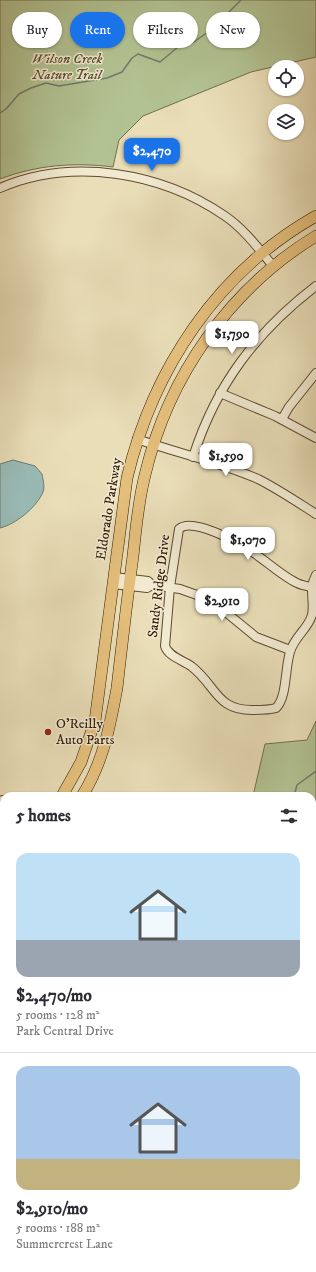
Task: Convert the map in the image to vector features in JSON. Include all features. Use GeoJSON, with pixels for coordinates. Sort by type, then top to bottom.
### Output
{"type":"FeatureCollection","features":[{"type":"Feature","properties":{"kind":"main road","name":"Eldorado Parkway"},"geometry":{"type":"LineString","coordinates":[[64,792],[76,773],[85,753],[95,721],[100,692],[125,490],[138,439],[154,395],[175,356],[213,302],[263,254],[292,231],[316,216]]}},
{"type":"Feature","properties":{"kind":"main road","name":"Eldorado Parkway"},"geometry":{"type":"LineString","coordinates":[[84,792],[103,752],[117,688],[141,491],[153,445],[171,398],[188,365],[238,300],[273,266],[316,236]]}},
{"type":"Feature","properties":{"kind":"main road"},"geometry":{"type":"LineString","coordinates":[[175,356],[188,365]]}},
{"type":"Feature","properties":{"kind":"main road"},"geometry":{"type":"LineString","coordinates":[[103,752],[97,750],[94,745],[101,719],[100,692],[117,688]]}},
{"type":"Feature","properties":{"kind":"street"},"geometry":{"type":"LineString","coordinates":[[0,188],[20,180],[53,173],[102,172],[141,180],[178,191],[211,207],[237,226],[273,266]]}},
{"type":"Feature","properties":{"kind":"street"},"geometry":{"type":"LineString","coordinates":[[193,457],[199,438],[220,393],[236,367],[267,328],[295,302],[316,286]]}},
{"type":"Feature","properties":{"kind":"street"},"geometry":{"type":"LineString","coordinates":[[282,419],[293,401],[316,373]]}},
{"type":"Feature","properties":{"kind":"street"},"geometry":{"type":"LineString","coordinates":[[220,393],[282,419],[316,438]]}},
{"type":"Feature","properties":{"kind":"street"},"geometry":{"type":"LineString","coordinates":[[138,439],[257,479],[284,493],[316,514]]}},
{"type":"Feature","properties":{"kind":"street","name":"Sandy Ridge Drive"},"geometry":{"type":"LineString","coordinates":[[290,650],[282,700],[280,705],[271,710],[244,710],[224,704],[205,680],[192,667],[166,651],[165,646],[170,587],[179,529],[183,526],[190,525],[227,538],[250,550],[296,582],[311,587]]}},
{"type":"Feature","properties":{"kind":"street"},"geometry":{"type":"LineString","coordinates":[[113,580],[129,582],[147,588],[152,585],[170,587],[197,595],[213,603],[256,638],[290,650],[312,616],[311,587],[316,575]]}},
{"type":"Feature","properties":{"kind":"green space","name":"Wilson Creek Nature Trail"},"geometry":{"type":"Polygon","coordinates":[[[0,0],[316,0],[316,57],[303,60],[268,60],[268,68],[251,72],[143,116],[119,140],[113,167],[84,165],[56,166],[14,174],[0,179],[0,0]]]}},
{"type":"Feature","properties":{"kind":"green space"},"geometry":{"type":"Polygon","coordinates":[[[316,721],[316,792],[254,792],[265,744],[307,740],[316,721]]]}},
{"type":"Feature","properties":{"kind":"water"},"geometry":{"type":"Polygon","coordinates":[[[13,460],[35,466],[42,474],[44,490],[36,504],[31,509],[19,519],[0,528],[0,464],[13,460]]]}},
{"type":"Feature","properties":{"kind":"waterway"},"geometry":{"type":"LineString","coordinates":[[0,113],[6,109],[19,94],[46,83],[59,86],[107,78],[122,72],[132,58],[138,54],[160,62],[178,47],[194,42],[212,29],[241,0]]}},
{"type":"Feature","properties":{"kind":"waterway"},"geometry":{"type":"LineString","coordinates":[[295,792],[297,785],[316,771]]}},
{"type":"Feature","properties":{"kind":"place","name":"O'Reilly Auto Parts"},"geometry":{"type":"Point","coordinates":[48,732]}}]}
